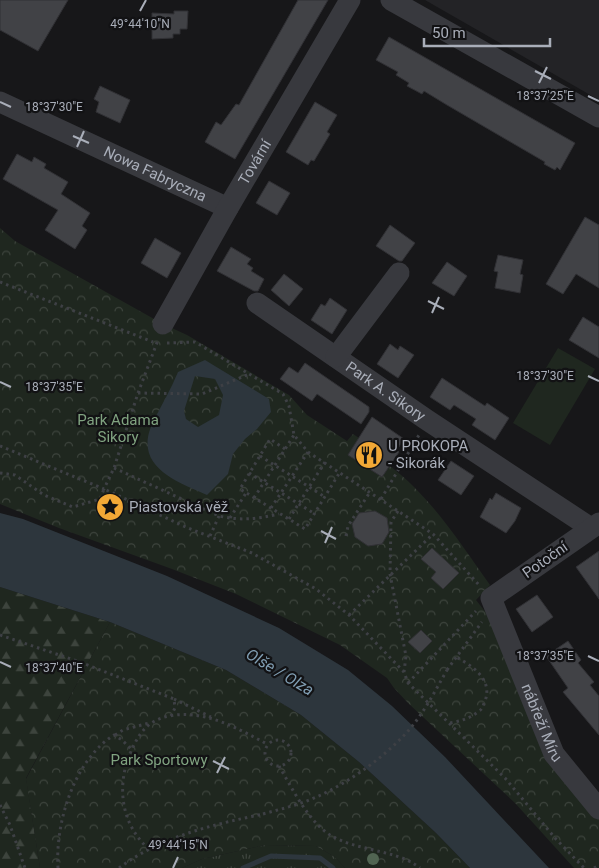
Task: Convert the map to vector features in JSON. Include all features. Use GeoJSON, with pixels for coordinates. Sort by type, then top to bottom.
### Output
{"type":"FeatureCollection","features":[{"type":"Feature","properties":{"kind":"street","name":"Tovární"},"geometry":{"type":"LineString","coordinates":[[160,334],[228,208],[350,0]]}},
{"type":"Feature","properties":{"kind":"street"},"geometry":{"type":"LineString","coordinates":[[391,0],[599,117]]}},
{"type":"Feature","properties":{"kind":"street","name":"Nowa Fabryczna"},"geometry":{"type":"LineString","coordinates":[[0,102],[228,208]]}},
{"type":"Feature","properties":{"kind":"street"},"geometry":{"type":"LineString","coordinates":[[336,357],[399,273]]}},
{"type":"Feature","properties":{"kind":"street","name":"Park A. Sikory"},"geometry":{"type":"LineString","coordinates":[[257,303],[427,420],[595,525]]}},
{"type":"Feature","properties":{"kind":"street","name":"Potoční"},"geometry":{"type":"LineString","coordinates":[[492,603],[595,525]]}},
{"type":"Feature","properties":{"kind":"street","name":"nábřeží Míru"},"geometry":{"type":"LineString","coordinates":[[492,603],[554,754],[599,809]]}},
{"type":"Feature","properties":{"kind":"path"},"geometry":{"type":"LineString","coordinates":[[0,282],[160,334],[182,344],[195,342],[283,394],[289,406],[294,435],[308,452],[433,534],[492,603]]}},
{"type":"Feature","properties":{"kind":"path"},"geometry":{"type":"LineString","coordinates":[[0,473],[15,475],[44,495],[73,507],[100,499],[114,468],[138,393],[160,334]]}},
{"type":"Feature","properties":{"kind":"path"},"geometry":{"type":"LineString","coordinates":[[138,393],[202,394],[250,374]]}},
{"type":"Feature","properties":{"kind":"path"},"geometry":{"type":"LineString","coordinates":[[381,499],[427,420]]}},
{"type":"Feature","properties":{"kind":"path"},"geometry":{"type":"LineString","coordinates":[[254,498],[294,435]]}},
{"type":"Feature","properties":{"kind":"path"},"geometry":{"type":"LineString","coordinates":[[285,449],[270,439],[240,488],[305,529],[340,472]]}},
{"type":"Feature","properties":{"kind":"path"},"geometry":{"type":"LineString","coordinates":[[0,446],[104,489],[188,528],[252,553],[316,589],[349,615],[404,672],[408,682],[505,778],[584,868]]}},
{"type":"Feature","properties":{"kind":"path"},"geometry":{"type":"LineString","coordinates":[[272,508],[308,452]]}},
{"type":"Feature","properties":{"kind":"path"},"geometry":{"type":"LineString","coordinates":[[260,456],[324,497]]}},
{"type":"Feature","properties":{"kind":"path"},"geometry":{"type":"LineString","coordinates":[[289,519],[325,462]]}},
{"type":"Feature","properties":{"kind":"path"},"geometry":{"type":"LineString","coordinates":[[114,468],[219,516],[252,520],[280,514]]}},
{"type":"Feature","properties":{"kind":"path"},"geometry":{"type":"LineString","coordinates":[[249,473],[314,514]]}},
{"type":"Feature","properties":{"kind":"path"},"geometry":{"type":"LineString","coordinates":[[346,536],[348,526],[370,492]]}},
{"type":"Feature","properties":{"kind":"path"},"geometry":{"type":"LineString","coordinates":[[229,518],[246,493]]}},
{"type":"Feature","properties":{"kind":"path"},"geometry":{"type":"LineString","coordinates":[[398,510],[391,522],[390,574],[406,656],[404,672]]}},
{"type":"Feature","properties":{"kind":"path"},"geometry":{"type":"LineString","coordinates":[[210,536],[219,516]]}},
{"type":"Feature","properties":{"kind":"path"},"geometry":{"type":"LineString","coordinates":[[349,615],[433,534]]}},
{"type":"Feature","properties":{"kind":"path"},"geometry":{"type":"LineString","coordinates":[[119,868],[149,849],[174,837],[305,802],[330,790],[377,760],[408,731],[492,603]]}},
{"type":"Feature","properties":{"kind":"path"},"geometry":{"type":"LineString","coordinates":[[408,682],[483,604],[492,603]]}},
{"type":"Feature","properties":{"kind":"path"},"geometry":{"type":"LineString","coordinates":[[0,635],[80,662],[174,699],[267,744]]}},
{"type":"Feature","properties":{"kind":"path"},"geometry":{"type":"LineString","coordinates":[[450,723],[467,719],[481,710],[488,694],[484,678],[472,665],[456,657]]}},
{"type":"Feature","properties":{"kind":"path"},"geometry":{"type":"LineString","coordinates":[[171,716],[175,708],[174,699]]}},
{"type":"Feature","properties":{"kind":"path"},"geometry":{"type":"LineString","coordinates":[[58,868],[58,840],[62,816],[74,785],[90,758],[104,742],[123,730],[171,716],[216,719]]}},
{"type":"Feature","properties":{"kind":"path"},"geometry":{"type":"LineString","coordinates":[[149,849],[134,833],[125,810],[122,778],[137,738],[150,723]]}},
{"type":"Feature","properties":{"kind":"path"},"geometry":{"type":"LineString","coordinates":[[114,735],[132,750]]}},
{"type":"Feature","properties":{"kind":"path"},"geometry":{"type":"LineString","coordinates":[[279,766],[288,761],[291,751],[286,742],[276,739],[267,744],[264,754],[269,763],[279,766],[308,812],[322,829],[337,839],[350,844],[408,859],[420,868]]}},
{"type":"Feature","properties":{"kind":"path"},"geometry":{"type":"LineString","coordinates":[[0,805],[10,825],[25,868]]}},
{"type":"Feature","properties":{"kind":"path"},"geometry":{"type":"LineString","coordinates":[[594,868],[599,865]]}},
{"type":"Feature","properties":{"kind":"shaded area"},"geometry":{"type":"Polygon","coordinates":[[[425,0],[599,0],[599,100],[425,0]]]}},
{"type":"Feature","properties":{"kind":"green space","name":"Park Adama Sikory"},"geometry":{"type":"Polygon","coordinates":[[[0,228],[15,241],[163,324],[187,335],[289,395],[307,415],[347,441],[353,434],[359,438],[348,455],[382,477],[390,466],[419,492],[456,537],[490,585],[476,600],[494,623],[599,818],[599,868],[574,868],[515,803],[408,703],[387,678],[340,645],[236,594],[0,504],[0,228]]]}},
{"type":"Feature","properties":{"kind":"green space"},"geometry":{"type":"Polygon","coordinates":[[[558,348],[595,369],[550,445],[513,423],[558,348]]]}},
{"type":"Feature","properties":{"kind":"green space"},"geometry":{"type":"Polygon","coordinates":[[[0,587],[110,622],[26,778],[40,868],[0,868],[0,587]]]}},
{"type":"Feature","properties":{"kind":"green space","name":"Park Sportowy"},"geometry":{"type":"Polygon","coordinates":[[[110,622],[226,670],[301,715],[359,762],[436,833],[470,868],[345,868],[335,857],[316,846],[265,845],[202,859],[182,868],[40,868],[26,779],[110,622]]]}},
{"type":"Feature","properties":{"kind":"green space"},"geometry":{"type":"Polygon","coordinates":[[[265,845],[316,846],[335,857],[345,868],[182,868],[202,859],[265,845]]]}},
{"type":"Feature","properties":{"kind":"water"},"geometry":{"type":"Polygon","coordinates":[[[205,360],[269,399],[271,412],[233,454],[228,474],[207,495],[170,477],[152,460],[148,449],[148,436],[154,420],[178,372],[205,360]],[[195,376],[184,411],[186,419],[198,427],[219,415],[223,395],[215,379],[195,376]]]}},
{"type":"Feature","properties":{"kind":"water","name":"Olše / Olza"},"geometry":{"type":"Polygon","coordinates":[[[0,513],[23,519],[167,576],[279,628],[348,670],[392,706],[445,757],[549,868],[470,868],[436,833],[359,762],[301,715],[226,670],[110,622],[0,587],[0,513]]]}},
{"type":"Feature","properties":{"kind":"building"},"geometry":{"type":"Polygon","coordinates":[[[0,0],[68,0],[38,51],[0,30],[0,0]]]}},
{"type":"Feature","properties":{"kind":"building"},"geometry":{"type":"Polygon","coordinates":[[[298,0],[328,0],[235,159],[205,142],[216,122],[221,125],[236,104],[239,105],[298,0]]]}},
{"type":"Feature","properties":{"kind":"building"},"geometry":{"type":"Polygon","coordinates":[[[174,11],[188,11],[187,29],[180,29],[180,34],[173,34],[173,38],[152,39],[152,13],[174,14],[174,11]]]}},
{"type":"Feature","properties":{"kind":"building"},"geometry":{"type":"Polygon","coordinates":[[[389,37],[575,143],[560,170],[557,167],[555,170],[544,164],[545,162],[424,91],[422,94],[407,86],[409,83],[396,75],[398,72],[376,60],[389,37]]]}},
{"type":"Feature","properties":{"kind":"building"},"geometry":{"type":"Polygon","coordinates":[[[100,86],[130,100],[120,123],[96,112],[99,102],[94,99],[100,86]]]}},
{"type":"Feature","properties":{"kind":"building"},"geometry":{"type":"Polygon","coordinates":[[[315,102],[337,115],[327,132],[330,134],[314,161],[311,160],[308,165],[286,152],[315,102]]]}},
{"type":"Feature","properties":{"kind":"building"},"geometry":{"type":"Polygon","coordinates":[[[17,154],[32,162],[34,157],[46,164],[44,168],[68,182],[61,194],[90,213],[82,226],[87,230],[75,249],[45,230],[58,210],[3,179],[17,154]]]}},
{"type":"Feature","properties":{"kind":"building"},"geometry":{"type":"Polygon","coordinates":[[[269,181],[290,193],[277,215],[256,203],[269,181]]]}},
{"type":"Feature","properties":{"kind":"building"},"geometry":{"type":"Polygon","coordinates":[[[585,217],[599,225],[599,288],[576,274],[563,294],[546,284],[585,217]]]}},
{"type":"Feature","properties":{"kind":"building"},"geometry":{"type":"Polygon","coordinates":[[[390,225],[415,243],[402,261],[376,246],[390,225]]]}},
{"type":"Feature","properties":{"kind":"building"},"geometry":{"type":"Polygon","coordinates":[[[155,238],[181,253],[167,278],[141,263],[155,238]]]}},
{"type":"Feature","properties":{"kind":"building"},"geometry":{"type":"Polygon","coordinates":[[[231,247],[251,259],[247,264],[253,268],[251,271],[264,279],[258,291],[254,291],[217,271],[231,247]]]}},
{"type":"Feature","properties":{"kind":"building"},"geometry":{"type":"Polygon","coordinates":[[[498,255],[523,260],[520,274],[523,275],[520,293],[495,288],[498,272],[494,271],[498,255]]]}},
{"type":"Feature","properties":{"kind":"building"},"geometry":{"type":"Polygon","coordinates":[[[447,262],[467,276],[454,296],[432,283],[447,262]]]}},
{"type":"Feature","properties":{"kind":"building"},"geometry":{"type":"Polygon","coordinates":[[[284,274],[303,289],[289,306],[271,290],[284,274]]]}},
{"type":"Feature","properties":{"kind":"building"},"geometry":{"type":"Polygon","coordinates":[[[330,298],[347,310],[332,334],[311,320],[321,304],[325,306],[330,298]]]}},
{"type":"Feature","properties":{"kind":"building"},"geometry":{"type":"Polygon","coordinates":[[[583,317],[599,327],[599,358],[569,340],[583,317]]]}},
{"type":"Feature","properties":{"kind":"building"},"geometry":{"type":"Polygon","coordinates":[[[390,344],[398,350],[400,346],[414,355],[398,378],[377,364],[390,344]]]}},
{"type":"Feature","properties":{"kind":"building"},"geometry":{"type":"Polygon","coordinates":[[[305,363],[369,407],[369,412],[361,424],[317,394],[312,401],[280,379],[289,367],[298,373],[305,363]]]}},
{"type":"Feature","properties":{"kind":"building"},"geometry":{"type":"Polygon","coordinates":[[[442,378],[485,406],[487,403],[509,418],[495,440],[472,425],[476,419],[454,405],[450,410],[430,397],[442,378]]]}},
{"type":"Feature","properties":{"kind":"building"},"geometry":{"type":"Polygon","coordinates":[[[372,417],[404,439],[397,450],[399,452],[382,477],[348,455],[372,417]]]}},
{"type":"Feature","properties":{"kind":"building"},"geometry":{"type":"Polygon","coordinates":[[[451,461],[474,476],[461,495],[438,480],[451,461]]]}},
{"type":"Feature","properties":{"kind":"building"},"geometry":{"type":"Polygon","coordinates":[[[496,493],[521,508],[515,521],[506,533],[480,517],[490,498],[492,500],[496,493]]]}},
{"type":"Feature","properties":{"kind":"building"},"geometry":{"type":"Polygon","coordinates":[[[375,511],[387,518],[389,532],[382,544],[368,546],[355,537],[352,524],[359,513],[375,511]]]}},
{"type":"Feature","properties":{"kind":"building"},"geometry":{"type":"Polygon","coordinates":[[[432,548],[459,573],[443,589],[431,578],[436,572],[421,559],[432,548]]]}},
{"type":"Feature","properties":{"kind":"building"},"geometry":{"type":"Polygon","coordinates":[[[599,551],[599,599],[576,567],[599,551]]]}},
{"type":"Feature","properties":{"kind":"building"},"geometry":{"type":"Polygon","coordinates":[[[537,595],[553,617],[532,632],[516,609],[537,595]]]}},
{"type":"Feature","properties":{"kind":"building"},"geometry":{"type":"Polygon","coordinates":[[[421,630],[432,641],[420,653],[408,642],[421,630]]]}},
{"type":"Feature","properties":{"kind":"building"},"geometry":{"type":"Polygon","coordinates":[[[568,641],[581,660],[578,663],[594,682],[590,685],[599,696],[599,735],[563,692],[568,688],[546,656],[568,641]]]}},
{"type":"Feature","properties":{"kind":"waterway"},"geometry":{"type":"LineString","coordinates":[[243,868],[271,856],[320,858],[333,868]]}},
{"type":"Feature","properties":{"kind":"place","name":"U PROKOPA - Sikorák"},"geometry":{"type":"Point","coordinates":[369,455]}},
{"type":"Feature","properties":{"kind":"place","name":"Piastovská věž"},"geometry":{"type":"Point","coordinates":[110,507]}}]}
